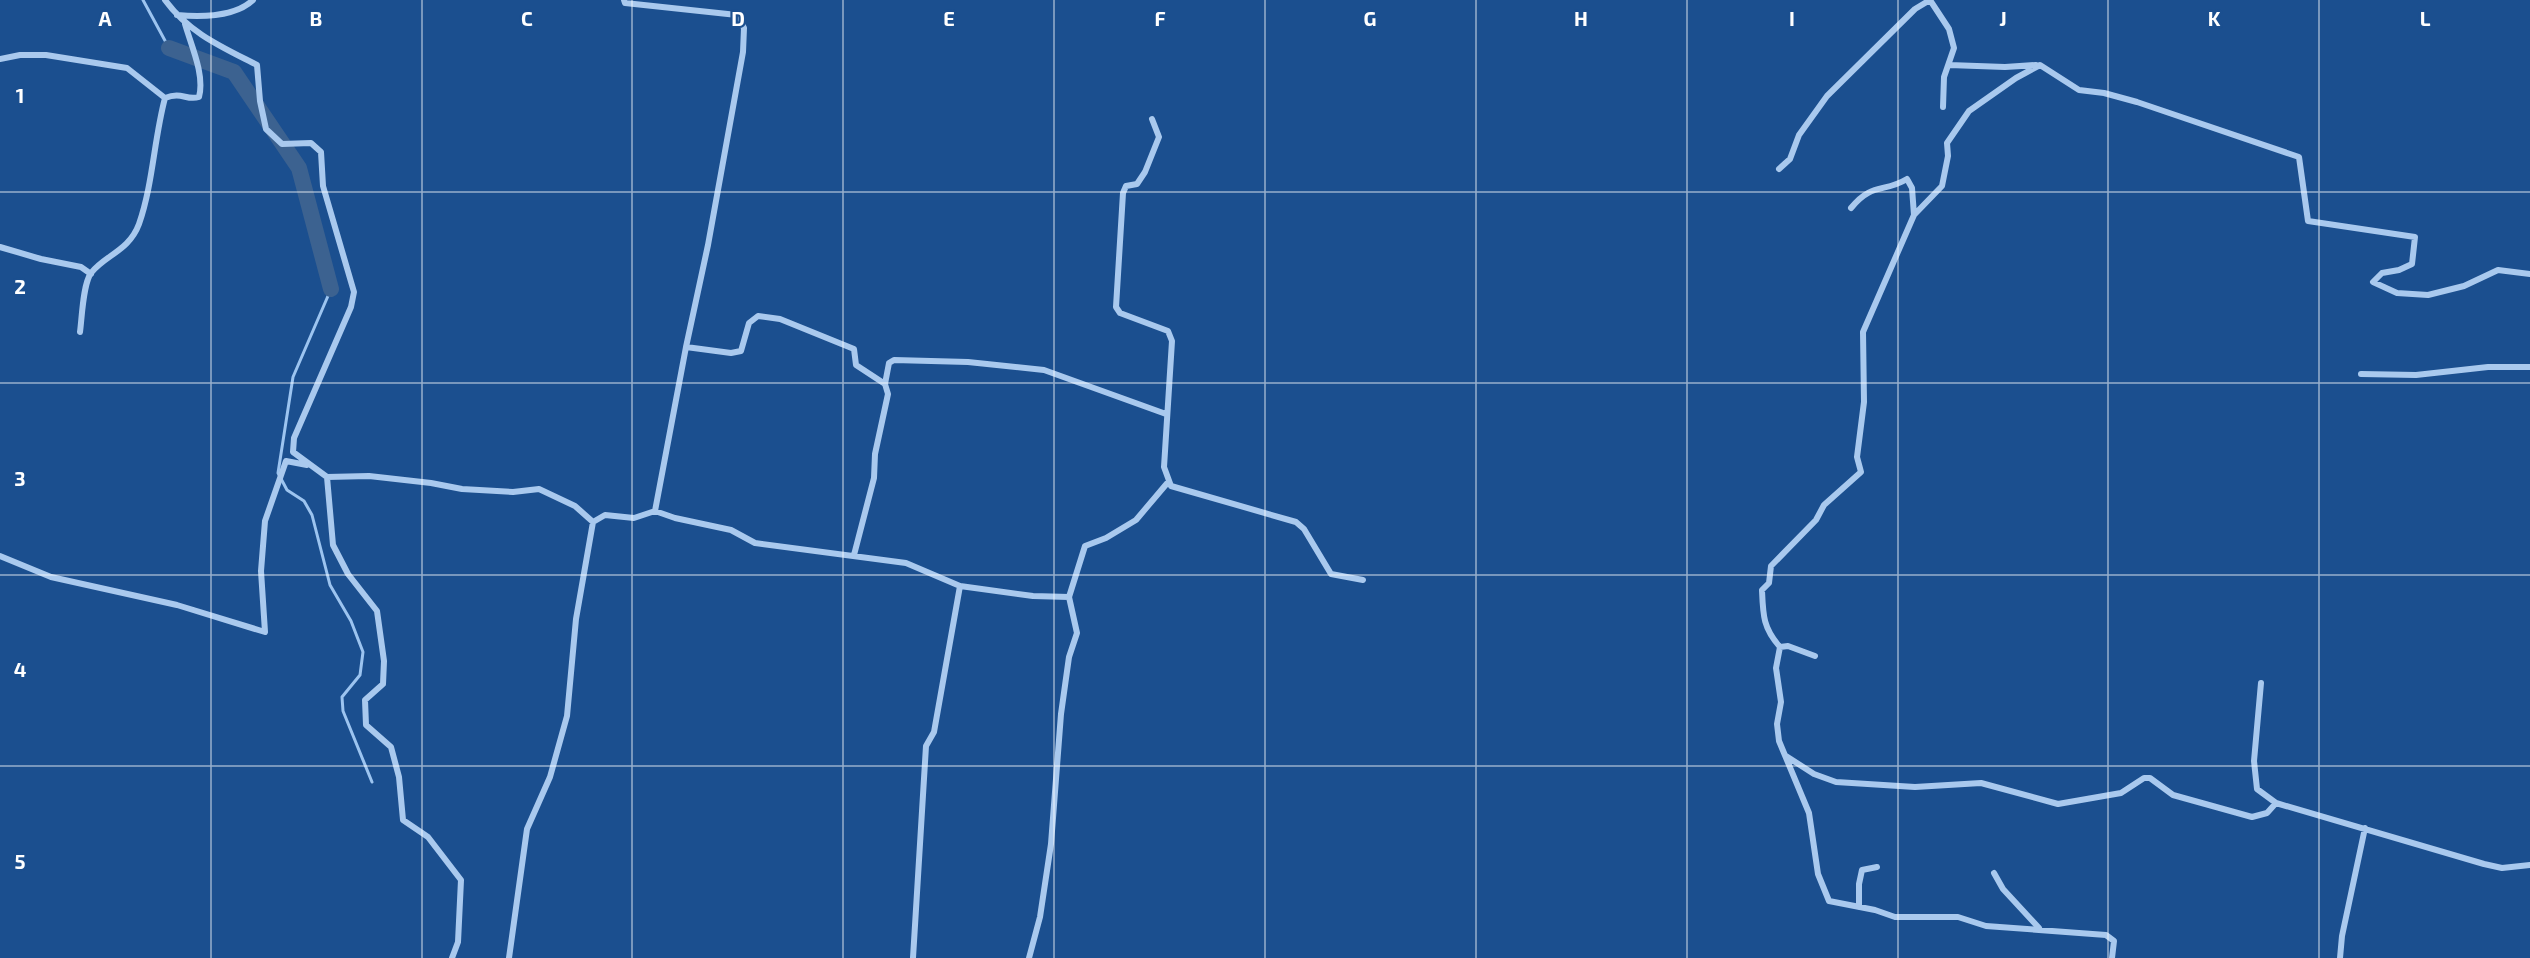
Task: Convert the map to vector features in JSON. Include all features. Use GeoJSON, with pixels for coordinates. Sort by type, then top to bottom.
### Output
{"type":"FeatureCollection","features":[{"type":"Feature","properties":{"kind":"street"},"geometry":{"type":"LineString","coordinates":[[165,0],[176,15],[200,36],[257,65],[260,101],[266,129],[282,144],[310,142],[321,152],[323,186],[354,292],[351,307],[294,438],[293,452],[327,477],[369,476],[462,489],[513,492],[539,489],[576,506],[593,522]]}},
{"type":"Feature","properties":{"kind":"street"},"geometry":{"type":"LineString","coordinates":[[176,15],[199,17],[244,8],[253,0]]}},
{"type":"Feature","properties":{"kind":"street"},"geometry":{"type":"LineString","coordinates":[[624,0],[625,3],[647,6],[737,15],[744,28],[737,93],[655,511]]}},
{"type":"Feature","properties":{"kind":"street"},"geometry":{"type":"LineString","coordinates":[[1779,169],[1790,159],[1799,135],[1827,96],[1915,9],[1930,0],[1951,35],[1954,48],[1944,77],[1943,107]]}},
{"type":"Feature","properties":{"kind":"street"},"geometry":{"type":"LineString","coordinates":[[165,98],[175,94],[193,99],[199,97],[201,89],[185,23]]}},
{"type":"Feature","properties":{"kind":"street"},"geometry":{"type":"LineString","coordinates":[[0,59],[21,55],[46,55],[127,68],[165,98]]}},
{"type":"Feature","properties":{"kind":"street"},"geometry":{"type":"LineString","coordinates":[[1949,65],[2005,67],[2040,65],[2079,90],[2104,93],[2137,102],[2299,157],[2308,221],[2415,237],[2412,264],[2399,270],[2382,273],[2373,282],[2397,293],[2428,295],[2464,286],[2498,270],[2530,274]]}},
{"type":"Feature","properties":{"kind":"street"},"geometry":{"type":"LineString","coordinates":[[1780,647],[1767,633],[1762,590],[1769,583],[1771,566],[1816,520],[1824,505],[1861,472],[1857,457],[1864,402],[1863,332],[1914,215],[1942,186],[1948,156],[1947,143],[1969,111],[2016,78],[2040,65]]}},
{"type":"Feature","properties":{"kind":"street"},"geometry":{"type":"LineString","coordinates":[[80,332],[86,288],[91,274],[122,249],[138,226],[165,98]]}},
{"type":"Feature","properties":{"kind":"street"},"geometry":{"type":"LineString","coordinates":[[1152,119],[1159,137],[1145,172],[1137,184],[1126,186],[1123,193],[1116,307],[1120,313],[1168,331],[1172,341],[1164,467],[1171,486],[1296,522],[1304,529],[1330,574],[1364,580]]}},
{"type":"Feature","properties":{"kind":"street"},"geometry":{"type":"LineString","coordinates":[[1851,207],[1862,194],[1881,186],[1895,186],[1907,179],[1912,188],[1914,215]]}},
{"type":"Feature","properties":{"kind":"street"},"geometry":{"type":"LineString","coordinates":[[0,247],[41,259],[81,267],[91,274]]}},
{"type":"Feature","properties":{"kind":"street"},"geometry":{"type":"LineString","coordinates":[[686,347],[731,353],[741,351],[749,323],[758,316],[780,319],[854,349],[856,365],[885,384]]}},
{"type":"Feature","properties":{"kind":"street"},"geometry":{"type":"LineString","coordinates":[[854,555],[874,478],[875,454],[888,394],[885,384],[889,363],[894,360],[968,362],[1044,370],[1166,414]]}},
{"type":"Feature","properties":{"kind":"street"},"geometry":{"type":"LineString","coordinates":[[2361,374],[2416,375],[2488,367],[2530,367]]}},
{"type":"Feature","properties":{"kind":"street"},"geometry":{"type":"LineString","coordinates":[[0,556],[51,577],[177,605],[265,632],[261,571],[264,521],[286,461],[311,465]]}},
{"type":"Feature","properties":{"kind":"street"},"geometry":{"type":"LineString","coordinates":[[327,477],[333,545],[348,574],[377,610],[384,661],[383,684],[365,700],[366,725],[391,747],[399,777],[403,820],[428,837],[461,879],[458,942],[452,958]]}},
{"type":"Feature","properties":{"kind":"street"},"geometry":{"type":"LineString","coordinates":[[1029,958],[1040,916],[1049,855],[1061,714],[1069,657],[1077,633],[1069,597],[1085,546],[1106,538],[1136,520],[1169,481]]}},
{"type":"Feature","properties":{"kind":"street"},"geometry":{"type":"LineString","coordinates":[[509,958],[527,829],[550,777],[567,716],[576,619],[593,522],[605,515],[634,518],[655,511],[731,530],[755,543],[906,563],[960,586],[1033,596],[1069,597]]}},
{"type":"Feature","properties":{"kind":"street"},"geometry":{"type":"LineString","coordinates":[[913,958],[926,746],[934,732],[960,586]]}},
{"type":"Feature","properties":{"kind":"street"},"geometry":{"type":"LineString","coordinates":[[1780,647],[1788,646],[1815,656]]}},
{"type":"Feature","properties":{"kind":"street"},"geometry":{"type":"LineString","coordinates":[[1780,647],[1776,669],[1781,702],[1777,724],[1779,741],[1809,813],[1818,874],[1829,901],[1895,917],[1958,917],[1986,926],[2039,928],[2106,935],[2114,941],[2112,958]]}},
{"type":"Feature","properties":{"kind":"street"},"geometry":{"type":"LineString","coordinates":[[2261,683],[2254,761],[2257,789],[2276,803],[2502,868],[2530,865]]}},
{"type":"Feature","properties":{"kind":"street"},"geometry":{"type":"LineString","coordinates":[[1785,756],[1814,774],[1836,782],[1915,787],[1981,783],[2058,804],[2121,793],[2144,778],[2150,778],[2173,795],[2252,817],[2267,813],[2276,803]]}},
{"type":"Feature","properties":{"kind":"street"},"geometry":{"type":"LineString","coordinates":[[2340,958],[2365,828]]}},
{"type":"Feature","properties":{"kind":"street"},"geometry":{"type":"LineString","coordinates":[[1859,907],[1859,884],[1862,870],[1877,867]]}},
{"type":"Feature","properties":{"kind":"street"},"geometry":{"type":"LineString","coordinates":[[1994,873],[2003,889],[2039,928]]}},
{"type":"Feature","properties":{"kind":"waterway"},"geometry":{"type":"LineString","coordinates":[[143,0],[169,48]]}},
{"type":"Feature","properties":{"kind":"waterway"},"geometry":{"type":"LineString","coordinates":[[169,48],[234,72],[299,168],[331,289]]}},
{"type":"Feature","properties":{"kind":"waterway"},"geometry":{"type":"LineString","coordinates":[[331,289],[293,377],[278,473],[287,490],[304,501],[312,515],[330,585],[351,621],[363,652],[360,675],[342,697],[343,711],[372,782]]}}]}
